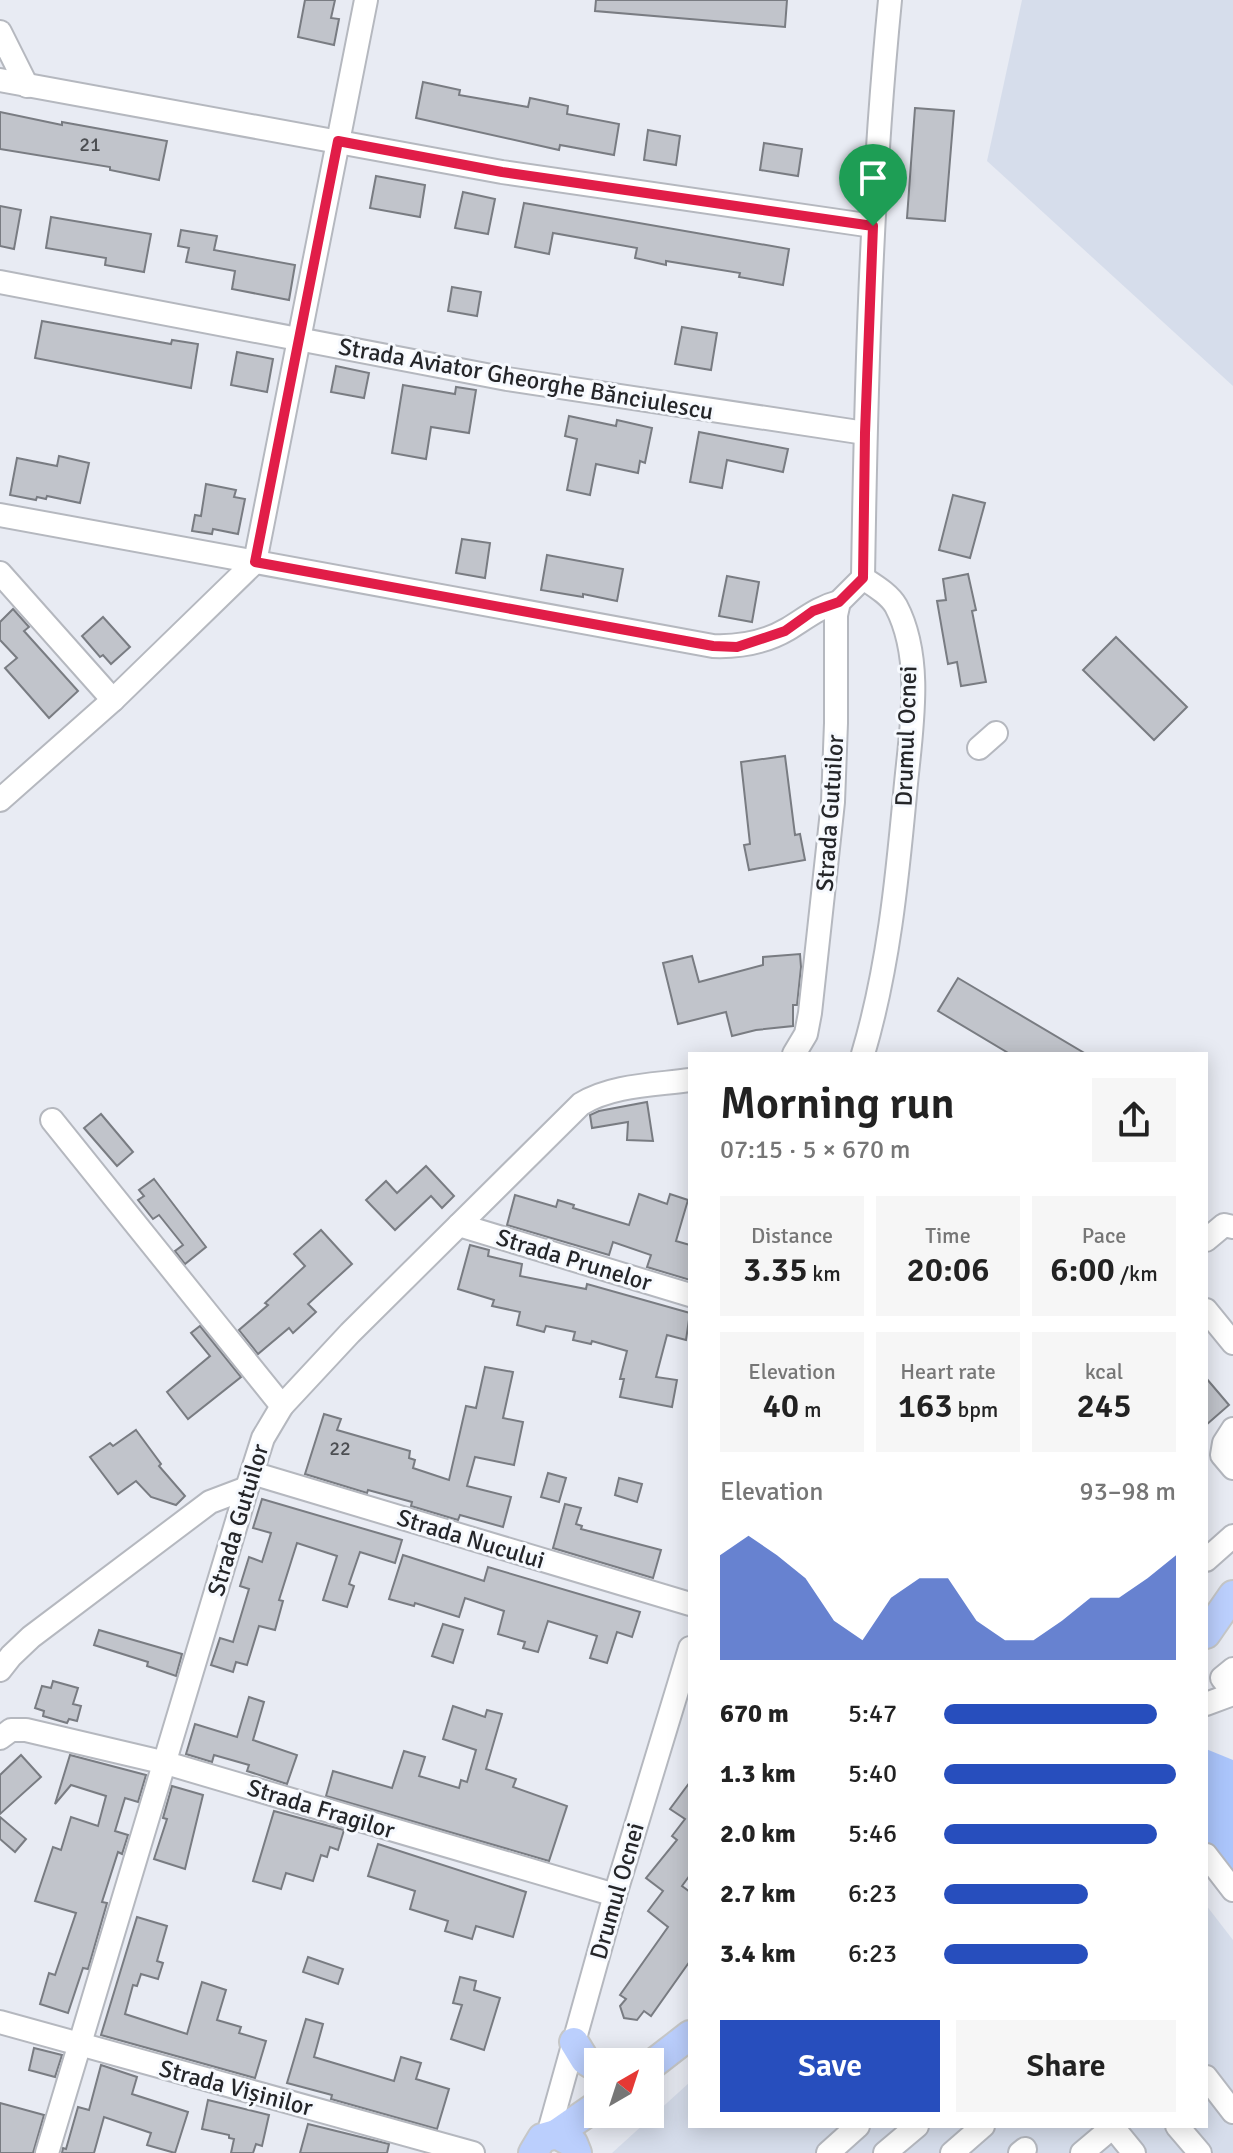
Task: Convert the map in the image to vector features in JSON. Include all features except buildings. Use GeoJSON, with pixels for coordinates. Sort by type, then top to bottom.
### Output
{"type":"FeatureCollection","features":[{"type":"Feature","properties":{"kind":"main road"},"geometry":{"type":"LineString","coordinates":[[1217,1630],[1233,1595]]}},
{"type":"Feature","properties":{"kind":"main road"},"geometry":{"type":"LineString","coordinates":[[664,2055],[688,2037]]}},
{"type":"Feature","properties":{"kind":"main road"},"geometry":{"type":"LineString","coordinates":[[574,2042],[584,2058]]}},
{"type":"Feature","properties":{"kind":"main road"},"geometry":{"type":"LineString","coordinates":[[558,2145],[584,2119]]}},
{"type":"Feature","properties":{"kind":"main road"},"geometry":{"type":"LineString","coordinates":[[558,2145],[584,2128]]}},
{"type":"Feature","properties":{"kind":"street"},"geometry":{"type":"LineString","coordinates":[[0,800],[113,700],[255,562],[366,0]]}},
{"type":"Feature","properties":{"kind":"street"},"geometry":{"type":"LineString","coordinates":[[0,515],[713,646],[737,647],[785,631],[813,611],[839,602],[863,578],[873,226],[880,98],[890,0]]}},
{"type":"Feature","properties":{"kind":"street"},"geometry":{"type":"LineString","coordinates":[[0,32],[27,86]]}},
{"type":"Feature","properties":{"kind":"street"},"geometry":{"type":"LineString","coordinates":[[0,80],[502,172],[873,226]]}},
{"type":"Feature","properties":{"kind":"street","name":"Strada Aviator Gheorghe Bănciulescu"},"geometry":{"type":"LineString","coordinates":[[0,282],[507,379],[865,433]]}},
{"type":"Feature","properties":{"kind":"street"},"geometry":{"type":"LineString","coordinates":[[0,573],[113,700]]}},
{"type":"Feature","properties":{"kind":"street","name":"Drumul Ocnei"},"geometry":{"type":"LineString","coordinates":[[863,578],[894,603],[900,615],[911,669],[912,712],[897,880],[879,995],[864,1052]]}},
{"type":"Feature","properties":{"kind":"street","name":"Strada Gutuilor"},"geometry":{"type":"LineString","coordinates":[[795,1052],[806,1034],[826,875],[833,786],[836,615],[839,602]]}},
{"type":"Feature","properties":{"kind":"street","name":"Strada Gutuilor"},"geometry":{"type":"LineString","coordinates":[[47,2153],[269,1424],[350,1333],[581,1104],[612,1091],[688,1080]]}},
{"type":"Feature","properties":{"kind":"street"},"geometry":{"type":"LineString","coordinates":[[52,1120],[282,1406]]}},
{"type":"Feature","properties":{"kind":"street","name":"Strada Prunelor"},"geometry":{"type":"LineString","coordinates":[[459,1225],[688,1294]]}},
{"type":"Feature","properties":{"kind":"street"},"geometry":{"type":"LineString","coordinates":[[1208,1238],[1224,1225],[1233,1227]]}},
{"type":"Feature","properties":{"kind":"street"},"geometry":{"type":"LineString","coordinates":[[1208,1312],[1233,1343]]}},
{"type":"Feature","properties":{"kind":"street"},"geometry":{"type":"LineString","coordinates":[[1233,1429],[1224,1443],[1222,1455],[1233,1468]]}},
{"type":"Feature","properties":{"kind":"street"},"geometry":{"type":"LineString","coordinates":[[0,1670],[31,1637],[210,1502],[250,1480]]}},
{"type":"Feature","properties":{"kind":"street","name":"Strada Nucului"},"geometry":{"type":"LineString","coordinates":[[250,1480],[688,1603]]}},
{"type":"Feature","properties":{"kind":"street"},"geometry":{"type":"LineString","coordinates":[[1208,1558],[1233,1536]]}},
{"type":"Feature","properties":{"kind":"street","name":"Drumul Ocnei"},"geometry":{"type":"LineString","coordinates":[[558,2145],[574,2042],[688,1655]]}},
{"type":"Feature","properties":{"kind":"street"},"geometry":{"type":"LineString","coordinates":[[1208,1702],[1232,1684]]}},
{"type":"Feature","properties":{"kind":"street","name":"Strada Fragilor"},"geometry":{"type":"LineString","coordinates":[[0,1738],[11,1730],[26,1730],[166,1763],[615,1895]]}},
{"type":"Feature","properties":{"kind":"street"},"geometry":{"type":"LineString","coordinates":[[1208,1858],[1233,1890]]}},
{"type":"Feature","properties":{"kind":"street","name":"Strada Vișinilor"},"geometry":{"type":"LineString","coordinates":[[0,2022],[473,2153]]}},
{"type":"Feature","properties":{"kind":"street"},"geometry":{"type":"LineString","coordinates":[[1208,2080],[1233,2112]]}},
{"type":"Feature","properties":{"kind":"street"},"geometry":{"type":"LineString","coordinates":[[828,2153],[856,2128]]}},
{"type":"Feature","properties":{"kind":"street"},"geometry":{"type":"LineString","coordinates":[[885,2153],[915,2128]]}},
{"type":"Feature","properties":{"kind":"street"},"geometry":{"type":"LineString","coordinates":[[952,2153],[981,2128]]}},
{"type":"Feature","properties":{"kind":"street"},"geometry":{"type":"LineString","coordinates":[[1082,2153],[1111,2128]]}},
{"type":"Feature","properties":{"kind":"street"},"geometry":{"type":"LineString","coordinates":[[1115,2128],[1134,2153]]}},
{"type":"Feature","properties":{"kind":"street"},"geometry":{"type":"LineString","coordinates":[[1179,2128],[1200,2153]]}},
{"type":"Feature","properties":{"kind":"shaded area"},"geometry":{"type":"Polygon","coordinates":[[[1022,0],[1233,0],[1233,386],[987,161],[1022,0]]]}},
{"type":"Feature","properties":{"kind":"shaded area"},"geometry":{"type":"Polygon","coordinates":[[[1208,1750],[1233,1760],[1233,1879],[1208,1846],[1208,1750]]]}},
{"type":"Feature","properties":{"kind":"shaded area"},"geometry":{"type":"Polygon","coordinates":[[[1208,1908],[1233,1940],[1233,2153],[612,2153],[639,2128],[664,2128],[664,2106],[688,2084],[688,2128],[1208,2128],[1208,1908]]]}},
{"type":"Feature","properties":{"kind":"route"},"geometry":{"type":"LineString","coordinates":[[338,141],[671,199],[873,226],[863,578],[839,602],[813,611],[785,631],[737,647],[713,646],[255,562],[338,141]]}}]}
